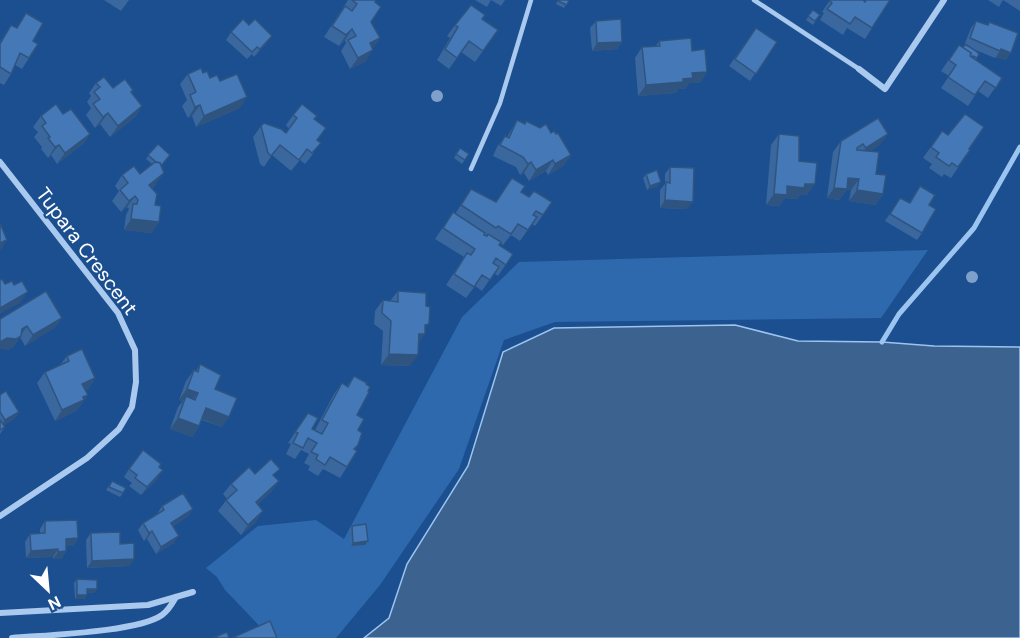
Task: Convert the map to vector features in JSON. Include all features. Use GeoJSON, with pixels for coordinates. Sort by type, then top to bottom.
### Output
{"type":"FeatureCollection","features":[{"type":"Feature","properties":{"kind":"street"},"geometry":{"type":"LineString","coordinates":[[859,69],[885,89],[944,0]]}},
{"type":"Feature","properties":{"kind":"street","name":"Tupara Crescent"},"geometry":{"type":"LineString","coordinates":[[0,162],[118,313],[135,350],[136,382],[132,407],[119,429],[87,458],[0,516]]}},
{"type":"Feature","properties":{"kind":"street"},"geometry":{"type":"LineString","coordinates":[[0,613],[148,605],[193,592]]}},
{"type":"Feature","properties":{"kind":"street"},"geometry":{"type":"LineString","coordinates":[[12,638],[147,622],[170,609],[176,597]]}},
{"type":"Feature","properties":{"kind":"lane"},"geometry":{"type":"LineString","coordinates":[[471,169],[500,103],[531,0]]}},
{"type":"Feature","properties":{"kind":"lane"},"geometry":{"type":"LineString","coordinates":[[754,0],[859,69]]}},
{"type":"Feature","properties":{"kind":"shaded area"},"geometry":{"type":"Polygon","coordinates":[[[928,250],[881,318],[555,322],[504,340],[459,469],[380,585],[336,638],[271,638],[225,590],[217,577],[206,568],[258,526],[316,520],[344,539],[462,317],[519,262],[928,250]]]}},
{"type":"Feature","properties":{"kind":"shaded area"},"geometry":{"type":"Polygon","coordinates":[[[735,325],[798,341],[1020,347],[1020,638],[364,638],[389,618],[407,564],[468,466],[503,352],[554,328],[735,325]]]}},
{"type":"Feature","properties":{"kind":"building"},"geometry":{"type":"Polygon","coordinates":[[[352,0],[376,0],[375,2],[381,7],[371,22],[380,38],[370,43],[373,50],[358,58],[348,40],[356,36],[352,29],[346,35],[332,26],[345,6],[352,11],[357,4],[352,0]]]}},
{"type":"Feature","properties":{"kind":"building"},"geometry":{"type":"Polygon","coordinates":[[[558,0],[569,0],[567,5],[558,0]]]}},
{"type":"Feature","properties":{"kind":"building"},"geometry":{"type":"Polygon","coordinates":[[[831,0],[863,0],[865,2],[866,0],[890,0],[872,28],[855,17],[850,24],[827,9],[832,3],[831,0]]]}},
{"type":"Feature","properties":{"kind":"building"},"geometry":{"type":"Polygon","coordinates":[[[471,5],[485,15],[482,19],[498,30],[483,51],[469,41],[457,58],[445,49],[458,27],[455,25],[471,5]]]}},
{"type":"Feature","properties":{"kind":"building"},"geometry":{"type":"Polygon","coordinates":[[[813,10],[820,15],[815,21],[808,16],[813,10]]]}},
{"type":"Feature","properties":{"kind":"building"},"geometry":{"type":"Polygon","coordinates":[[[26,13],[43,23],[33,41],[38,44],[29,58],[20,53],[11,74],[0,67],[0,44],[11,25],[17,28],[26,13]]]}},
{"type":"Feature","properties":{"kind":"building"},"geometry":{"type":"Polygon","coordinates":[[[243,19],[249,25],[255,19],[272,36],[260,49],[257,47],[252,52],[231,32],[243,19]]]}},
{"type":"Feature","properties":{"kind":"building"},"geometry":{"type":"Polygon","coordinates":[[[621,19],[622,42],[597,43],[596,21],[621,19]]]}},
{"type":"Feature","properties":{"kind":"building"},"geometry":{"type":"Polygon","coordinates":[[[976,21],[988,25],[989,22],[1018,33],[1011,53],[1001,49],[1000,51],[970,38],[976,21]]]}},
{"type":"Feature","properties":{"kind":"building"},"geometry":{"type":"Polygon","coordinates":[[[756,28],[777,42],[756,74],[735,59],[756,28]]]}},
{"type":"Feature","properties":{"kind":"building"},"geometry":{"type":"Polygon","coordinates":[[[691,38],[692,51],[705,49],[707,72],[692,73],[693,78],[683,79],[683,82],[646,85],[642,47],[660,46],[659,41],[691,38]]]}},
{"type":"Feature","properties":{"kind":"building"},"geometry":{"type":"Polygon","coordinates":[[[965,44],[979,54],[977,58],[970,56],[971,53],[963,48],[965,44]]]}},
{"type":"Feature","properties":{"kind":"building"},"geometry":{"type":"Polygon","coordinates":[[[959,45],[971,53],[970,56],[1002,78],[996,88],[985,81],[975,95],[948,77],[956,65],[949,60],[959,45]]]}},
{"type":"Feature","properties":{"kind":"building"},"geometry":{"type":"Polygon","coordinates":[[[201,68],[203,73],[207,71],[210,78],[217,75],[220,81],[237,74],[247,97],[204,116],[200,105],[195,107],[190,95],[196,92],[188,74],[201,68]]]}},
{"type":"Feature","properties":{"kind":"building"},"geometry":{"type":"Polygon","coordinates":[[[104,77],[113,88],[125,79],[133,90],[131,92],[142,106],[118,126],[108,113],[103,117],[93,104],[100,99],[94,92],[100,87],[96,83],[104,77]]]}},
{"type":"Feature","properties":{"kind":"building"},"geometry":{"type":"Polygon","coordinates":[[[56,104],[63,114],[71,109],[90,134],[65,153],[59,145],[55,147],[42,126],[46,123],[41,116],[56,104]]]}},
{"type":"Feature","properties":{"kind":"building"},"geometry":{"type":"Polygon","coordinates":[[[302,104],[317,116],[314,119],[326,128],[317,140],[321,143],[312,153],[307,149],[299,160],[280,145],[271,156],[268,153],[261,126],[264,123],[286,133],[297,118],[293,115],[302,104]]]}},
{"type":"Feature","properties":{"kind":"building"},"geometry":{"type":"Polygon","coordinates":[[[965,114],[984,127],[958,167],[952,163],[949,166],[936,157],[939,153],[931,147],[942,131],[948,135],[965,114]]]}},
{"type":"Feature","properties":{"kind":"building"},"geometry":{"type":"Polygon","coordinates":[[[878,118],[888,134],[866,148],[863,144],[857,150],[879,152],[876,174],[886,175],[883,194],[857,190],[859,179],[848,178],[847,189],[834,188],[841,141],[878,118]]]}},
{"type":"Feature","properties":{"kind":"building"},"geometry":{"type":"Polygon","coordinates":[[[517,120],[525,124],[526,121],[540,128],[546,124],[551,133],[554,131],[558,133],[571,155],[555,164],[553,160],[536,170],[531,162],[528,164],[523,157],[500,145],[505,136],[509,138],[517,120]]]}},
{"type":"Feature","properties":{"kind":"building"},"geometry":{"type":"Polygon","coordinates":[[[779,134],[799,136],[799,161],[817,163],[815,184],[805,184],[804,188],[787,186],[787,195],[774,194],[779,134]]]}},
{"type":"Feature","properties":{"kind":"building"},"geometry":{"type":"Polygon","coordinates":[[[158,144],[170,155],[161,166],[148,155],[158,144]]]}},
{"type":"Feature","properties":{"kind":"building"},"geometry":{"type":"Polygon","coordinates":[[[460,148],[469,154],[465,160],[456,154],[460,148]]]}},
{"type":"Feature","properties":{"kind":"building"},"geometry":{"type":"Polygon","coordinates":[[[155,162],[160,163],[164,173],[149,185],[157,194],[155,205],[161,206],[159,222],[131,219],[133,204],[137,204],[138,200],[135,196],[129,201],[120,190],[128,183],[122,175],[134,166],[140,174],[155,162]]]}},
{"type":"Feature","properties":{"kind":"building"},"geometry":{"type":"Polygon","coordinates":[[[670,167],[694,168],[693,202],[665,200],[666,182],[670,183],[670,167]]]}},
{"type":"Feature","properties":{"kind":"building"},"geometry":{"type":"Polygon","coordinates":[[[657,170],[661,182],[650,186],[646,174],[657,170]]]}},
{"type":"Feature","properties":{"kind":"building"},"geometry":{"type":"Polygon","coordinates":[[[512,178],[525,186],[521,192],[529,197],[534,191],[552,202],[543,215],[536,211],[533,215],[537,217],[528,230],[518,224],[511,234],[498,226],[496,228],[461,205],[471,189],[496,202],[512,178]]]}},
{"type":"Feature","properties":{"kind":"building"},"geometry":{"type":"Polygon","coordinates":[[[920,186],[935,195],[929,205],[936,209],[922,233],[890,214],[900,198],[910,203],[920,186]]]}},
{"type":"Feature","properties":{"kind":"building"},"geometry":{"type":"Polygon","coordinates":[[[453,212],[485,233],[484,235],[488,234],[501,242],[499,245],[513,254],[506,265],[496,258],[493,263],[499,267],[490,280],[482,275],[474,287],[454,274],[467,253],[471,255],[475,249],[443,228],[453,212]]]}},
{"type":"Feature","properties":{"kind":"building"},"geometry":{"type":"Polygon","coordinates":[[[0,223],[7,240],[0,243],[0,223]]]}},
{"type":"Feature","properties":{"kind":"building"},"geometry":{"type":"Polygon","coordinates":[[[2,279],[5,284],[12,281],[14,285],[22,281],[28,292],[0,308],[0,280],[2,279]]]}},
{"type":"Feature","properties":{"kind":"building"},"geometry":{"type":"Polygon","coordinates":[[[46,291],[62,318],[33,335],[27,326],[22,329],[21,336],[16,339],[7,338],[0,342],[0,319],[46,291]]]}},
{"type":"Feature","properties":{"kind":"building"},"geometry":{"type":"Polygon","coordinates":[[[398,291],[426,293],[426,306],[430,307],[429,324],[425,325],[425,334],[419,334],[418,355],[389,354],[391,321],[382,313],[383,300],[398,302],[398,291]]]}},
{"type":"Feature","properties":{"kind":"building"},"geometry":{"type":"Polygon","coordinates":[[[82,349],[95,378],[82,384],[88,395],[83,397],[84,400],[62,410],[45,372],[69,361],[67,356],[82,349]]]}},
{"type":"Feature","properties":{"kind":"building"},"geometry":{"type":"Polygon","coordinates":[[[200,364],[221,375],[215,389],[237,398],[229,417],[206,408],[199,426],[178,418],[186,396],[195,400],[198,393],[187,389],[194,370],[198,372],[200,364]]]}},
{"type":"Feature","properties":{"kind":"building"},"geometry":{"type":"Polygon","coordinates":[[[354,376],[370,387],[357,415],[364,419],[358,430],[362,433],[354,449],[357,451],[347,467],[330,457],[325,465],[316,459],[318,455],[311,452],[317,443],[308,438],[303,448],[293,443],[298,433],[295,432],[308,413],[318,418],[312,429],[322,434],[328,423],[322,420],[342,383],[348,387],[354,376]]]}},
{"type":"Feature","properties":{"kind":"building"},"geometry":{"type":"Polygon","coordinates":[[[6,391],[19,412],[5,420],[0,412],[0,395],[6,391]]]}},
{"type":"Feature","properties":{"kind":"building"},"geometry":{"type":"Polygon","coordinates":[[[0,420],[5,427],[0,430],[0,420]]]}},
{"type":"Feature","properties":{"kind":"building"},"geometry":{"type":"Polygon","coordinates":[[[143,450],[161,464],[159,467],[163,470],[147,487],[135,478],[137,475],[129,469],[143,450]]]}},
{"type":"Feature","properties":{"kind":"building"},"geometry":{"type":"Polygon","coordinates":[[[271,459],[280,469],[273,475],[279,481],[256,502],[263,511],[248,525],[226,500],[237,490],[231,484],[249,467],[255,474],[271,459]]]}},
{"type":"Feature","properties":{"kind":"building"},"geometry":{"type":"Polygon","coordinates":[[[112,481],[126,488],[123,493],[109,487],[112,481]]]}},
{"type":"Feature","properties":{"kind":"building"},"geometry":{"type":"Polygon","coordinates":[[[183,493],[193,509],[171,523],[179,536],[161,547],[152,531],[149,533],[143,523],[164,510],[162,506],[183,493]]]}},
{"type":"Feature","properties":{"kind":"building"},"geometry":{"type":"Polygon","coordinates":[[[77,520],[78,538],[66,539],[66,551],[58,552],[58,549],[31,551],[30,534],[45,533],[45,521],[77,520]]]}},
{"type":"Feature","properties":{"kind":"building"},"geometry":{"type":"Polygon","coordinates":[[[366,524],[368,541],[353,543],[352,526],[366,524]]]}},
{"type":"Feature","properties":{"kind":"building"},"geometry":{"type":"Polygon","coordinates":[[[120,532],[120,544],[134,543],[134,559],[92,561],[91,533],[120,532]]]}},
{"type":"Feature","properties":{"kind":"building"},"geometry":{"type":"Polygon","coordinates":[[[77,579],[97,580],[97,589],[87,589],[87,595],[77,595],[77,579]]]}},
{"type":"Feature","properties":{"kind":"building"},"geometry":{"type":"Polygon","coordinates":[[[270,621],[277,638],[232,638],[270,621]]]}},
{"type":"Feature","properties":{"kind":"building"},"geometry":{"type":"Polygon","coordinates":[[[227,632],[229,638],[213,638],[227,632]]]}},
{"type":"Feature","properties":{"kind":"waterway"},"geometry":{"type":"LineString","coordinates":[[882,342],[899,314],[974,228],[1020,147]]}}]}
